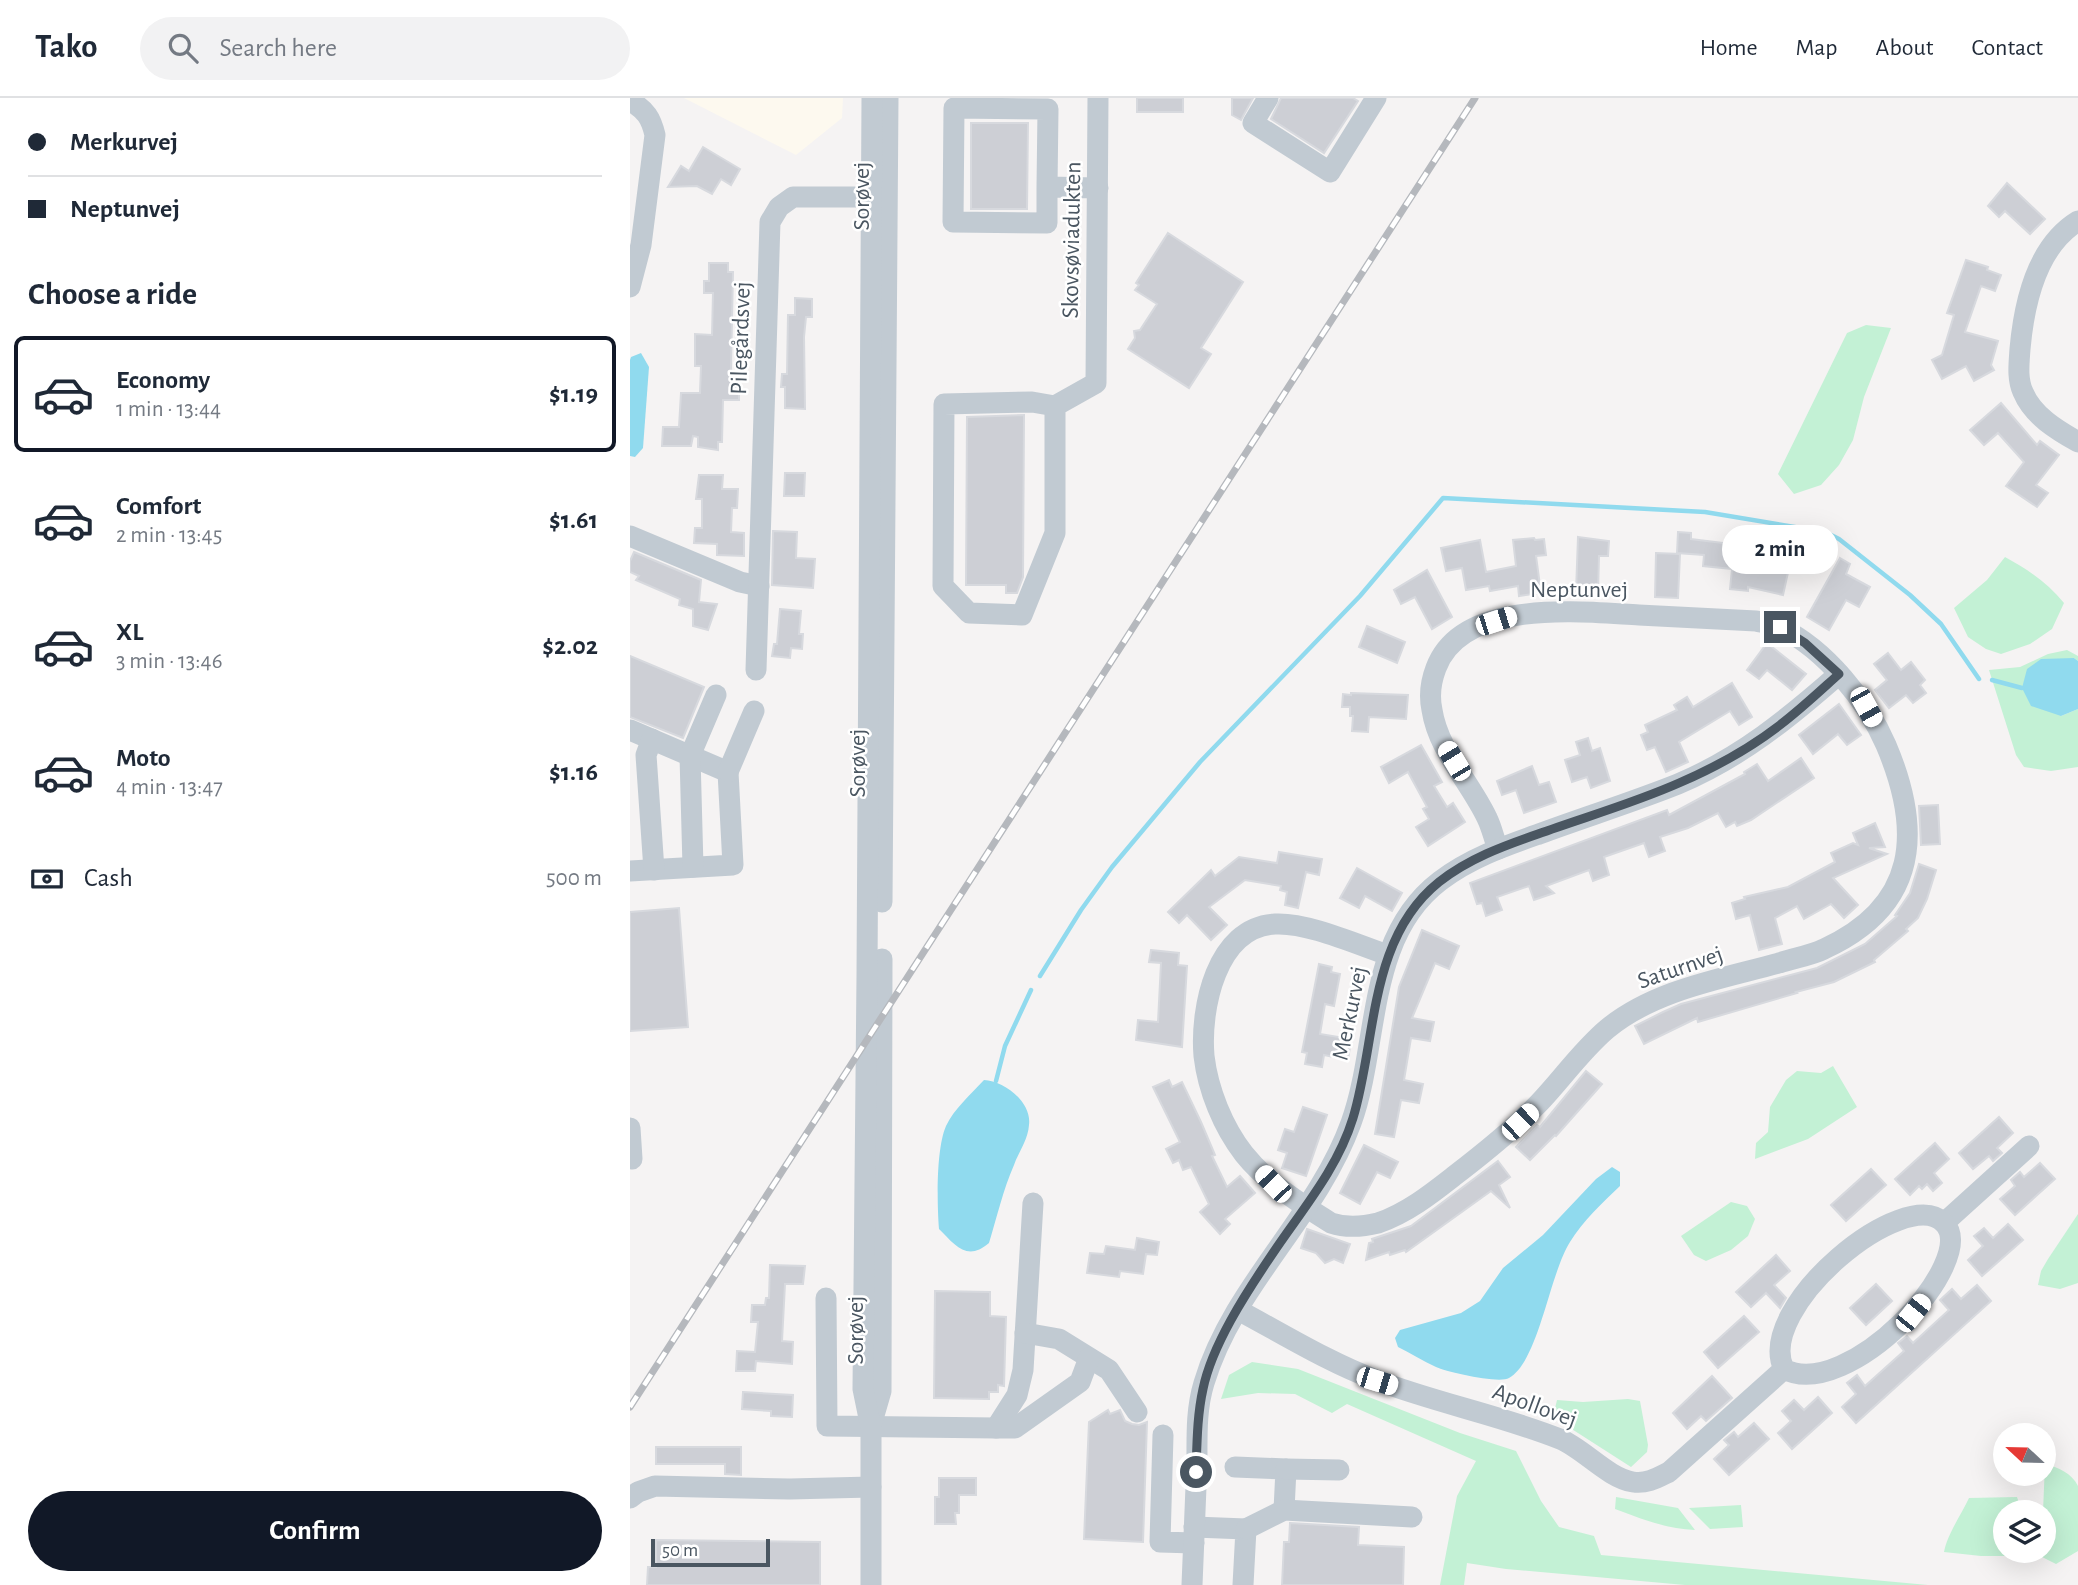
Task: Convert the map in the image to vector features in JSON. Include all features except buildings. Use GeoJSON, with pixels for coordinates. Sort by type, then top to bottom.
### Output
{"type":"FeatureCollection","features":[{"type":"Feature","properties":{"kind":"street","name":"Sorøvej"},"geometry":{"type":"LineString","coordinates":[[871,1428],[881,1391],[883,1031],[879,197],[872,98]]}},
{"type":"Feature","properties":{"kind":"street","name":"Sorøvej"},"geometry":{"type":"LineString","coordinates":[[872,1585],[871,1428],[863,1389],[866,1003],[879,197],[888,98]]}},
{"type":"Feature","properties":{"kind":"street","name":"Skovsøviadukten"},"geometry":{"type":"LineString","coordinates":[[1055,406],[1096,383],[1098,98]]}},
{"type":"Feature","properties":{"kind":"street"},"geometry":{"type":"LineString","coordinates":[[1268,98],[1253,122],[1330,172],[1376,98]]}},
{"type":"Feature","properties":{"kind":"street"},"geometry":{"type":"LineString","coordinates":[[630,101],[642,108],[651,118],[655,135],[636,219],[641,245],[630,287]]}},
{"type":"Feature","properties":{"kind":"street"},"geometry":{"type":"LineString","coordinates":[[954,108],[1048,109],[1047,187],[1047,223],[953,222],[954,108]]}},
{"type":"Feature","properties":{"kind":"street"},"geometry":{"type":"LineString","coordinates":[[1047,187],[1098,188]]}},
{"type":"Feature","properties":{"kind":"street","name":"Pilegårdsvej"},"geometry":{"type":"LineString","coordinates":[[756,670],[770,222],[779,207],[793,197],[879,197]]}},
{"type":"Feature","properties":{"kind":"street"},"geometry":{"type":"LineString","coordinates":[[2078,221],[2067,228],[2053,244],[2030,294],[2021,336],[2019,372],[2022,390],[2035,411],[2057,430],[2078,442]]}},
{"type":"Feature","properties":{"kind":"street"},"geometry":{"type":"LineString","coordinates":[[1032,402],[1055,406],[1055,533],[1022,615],[969,613],[943,586],[944,404],[1032,402]]}},
{"type":"Feature","properties":{"kind":"street"},"geometry":{"type":"LineString","coordinates":[[630,536],[740,582],[759,586]]}},
{"type":"Feature","properties":{"kind":"street","name":"Neptunvej"},"geometry":{"type":"LineString","coordinates":[[1497,849],[1488,820],[1442,741],[1432,710],[1431,681],[1440,659],[1454,640],[1476,628],[1515,615],[1559,611],[1756,621],[1780,627],[1839,674]]}},
{"type":"Feature","properties":{"kind":"street","name":"Merkurvej"},"geometry":{"type":"LineString","coordinates":[[1192,1585],[1198,1416],[1203,1386],[1214,1355],[1238,1310],[1270,1257],[1332,1167],[1353,1118],[1388,955],[1416,906],[1436,884],[1459,867],[1497,849],[1679,783],[1722,762],[1780,725],[1839,674]]}},
{"type":"Feature","properties":{"kind":"street","name":"Saturnvej"},"geometry":{"type":"LineString","coordinates":[[1388,955],[1315,931],[1277,924],[1248,933],[1234,944],[1219,964],[1206,1009],[1205,1056],[1211,1088],[1222,1117],[1243,1153],[1273,1184],[1306,1207],[1331,1223],[1353,1227],[1379,1222],[1418,1203],[1501,1141],[1587,1048],[1626,1015],[1650,1002],[1680,991],[1823,950],[1880,912],[1895,890],[1905,862],[1907,826],[1902,792],[1882,736],[1866,707],[1839,674]]}},
{"type":"Feature","properties":{"kind":"street"},"geometry":{"type":"LineString","coordinates":[[693,867],[690,756],[716,695]]}},
{"type":"Feature","properties":{"kind":"street"},"geometry":{"type":"LineString","coordinates":[[630,872],[733,864],[728,772],[754,711]]}},
{"type":"Feature","properties":{"kind":"street"},"geometry":{"type":"LineString","coordinates":[[630,730],[728,772]]}},
{"type":"Feature","properties":{"kind":"street"},"geometry":{"type":"LineString","coordinates":[[652,740],[646,755],[654,870]]}},
{"type":"Feature","properties":{"kind":"street"},"geometry":{"type":"LineString","coordinates":[[630,1128],[632,1159]]}},
{"type":"Feature","properties":{"kind":"street"},"geometry":{"type":"LineString","coordinates":[[1944,1223],[2029,1146]]}},
{"type":"Feature","properties":{"kind":"street"},"geometry":{"type":"LineString","coordinates":[[996,1427],[1017,1395],[1023,1370],[1033,1203]]}},
{"type":"Feature","properties":{"kind":"street"},"geometry":{"type":"LineString","coordinates":[[1934,1216],[1944,1223],[1949,1237],[1947,1257],[1934,1283],[1913,1313],[1876,1345],[1840,1366],[1808,1375],[1799,1375],[1784,1369],[1779,1352],[1782,1335],[1792,1310],[1812,1283],[1840,1255],[1872,1232],[1896,1222],[1934,1216]]}},
{"type":"Feature","properties":{"kind":"street","name":"Sorøvej"},"geometry":{"type":"LineString","coordinates":[[826,1298],[827,1426],[1015,1428],[1080,1382],[1090,1358]]}},
{"type":"Feature","properties":{"kind":"street","name":"Apollovej"},"geometry":{"type":"LineString","coordinates":[[1238,1310],[1339,1365],[1377,1381],[1562,1440],[1614,1474],[1633,1482],[1651,1480],[1669,1472],[1784,1369]]}},
{"type":"Feature","properties":{"kind":"street"},"geometry":{"type":"LineString","coordinates":[[1025,1333],[1059,1339],[1109,1370],[1137,1412]]}},
{"type":"Feature","properties":{"kind":"street"},"geometry":{"type":"LineString","coordinates":[[1163,1435],[1160,1542],[1246,1529],[1284,1510],[1412,1517]]}},
{"type":"Feature","properties":{"kind":"street"},"geometry":{"type":"LineString","coordinates":[[1235,1467],[1339,1470]]}},
{"type":"Feature","properties":{"kind":"street"},"geometry":{"type":"LineString","coordinates":[[1284,1510],[1286,1469]]}},
{"type":"Feature","properties":{"kind":"street"},"geometry":{"type":"LineString","coordinates":[[630,1497],[655,1486],[871,1488]]}},
{"type":"Feature","properties":{"kind":"street"},"geometry":{"type":"LineString","coordinates":[[1243,1585],[1246,1529]]}},
{"type":"Feature","properties":{"kind":"shaded area"},"geometry":{"type":"Polygon","coordinates":[[[684,98],[843,98],[842,118],[796,155],[684,98]]]}},
{"type":"Feature","properties":{"kind":"green space"},"geometry":{"type":"Polygon","coordinates":[[[1866,325],[1891,328],[1864,397],[1853,440],[1839,465],[1821,485],[1794,494],[1778,474],[1847,333],[1866,325]]]}},
{"type":"Feature","properties":{"kind":"green space"},"geometry":{"type":"Polygon","coordinates":[[[2005,557],[2037,577],[2064,603],[2052,629],[2030,644],[2001,654],[1986,649],[1968,637],[1954,608],[1987,580],[2005,557]]]}},
{"type":"Feature","properties":{"kind":"green space"},"geometry":{"type":"Polygon","coordinates":[[[2067,650],[2078,656],[2078,661],[2074,658],[2061,716],[2078,709],[2078,767],[2051,771],[2024,767],[2016,755],[1989,670],[2020,667],[2048,654],[2067,650]]]}},
{"type":"Feature","properties":{"kind":"green space"},"geometry":{"type":"Polygon","coordinates":[[[1833,1066],[1857,1107],[1808,1139],[1755,1159],[1756,1143],[1768,1132],[1770,1107],[1786,1080],[1797,1071],[1821,1073],[1833,1066]]]}},
{"type":"Feature","properties":{"kind":"green space"},"geometry":{"type":"Polygon","coordinates":[[[1731,1202],[1747,1206],[1755,1219],[1748,1236],[1731,1250],[1706,1261],[1694,1255],[1681,1236],[1731,1202]]]}},
{"type":"Feature","properties":{"kind":"green space"},"geometry":{"type":"Polygon","coordinates":[[[2078,1214],[2078,1283],[2060,1289],[2038,1285],[2041,1271],[2078,1214]]]}},
{"type":"Feature","properties":{"kind":"green space"},"geometry":{"type":"Polygon","coordinates":[[[1252,1362],[1298,1369],[1460,1433],[1516,1451],[1541,1501],[1559,1527],[1594,1536],[1601,1555],[1928,1585],[1685,1585],[1467,1563],[1464,1585],[1440,1585],[1457,1496],[1476,1461],[1347,1404],[1332,1413],[1295,1394],[1258,1393],[1221,1399],[1229,1375],[1252,1362]]]}},
{"type":"Feature","properties":{"kind":"green space"},"geometry":{"type":"Polygon","coordinates":[[[1628,1399],[1640,1401],[1648,1445],[1647,1452],[1631,1467],[1553,1417],[1557,1400],[1583,1402],[1628,1399]]]}},
{"type":"Feature","properties":{"kind":"green space"},"geometry":{"type":"Polygon","coordinates":[[[2056,1467],[2068,1474],[2078,1486],[2078,1551],[2056,1564],[2056,1500],[2043,1500],[2044,1486],[2056,1486],[2056,1467]]]}},
{"type":"Feature","properties":{"kind":"green space"},"geometry":{"type":"Polygon","coordinates":[[[1616,1497],[1678,1508],[1695,1530],[1664,1526],[1615,1509],[1616,1497]]]}},
{"type":"Feature","properties":{"kind":"green space"},"geometry":{"type":"Polygon","coordinates":[[[2017,1497],[2018,1500],[1993,1500],[1993,1556],[1944,1552],[1969,1498],[2017,1497]]]}},
{"type":"Feature","properties":{"kind":"green space"},"geometry":{"type":"Polygon","coordinates":[[[1741,1505],[1743,1527],[1710,1529],[1689,1508],[1741,1505]]]}},
{"type":"Feature","properties":{"kind":"water"},"geometry":{"type":"Polygon","coordinates":[[[641,353],[649,367],[643,448],[635,457],[630,456],[630,360],[641,353]]]}},
{"type":"Feature","properties":{"kind":"water"},"geometry":{"type":"Polygon","coordinates":[[[2074,658],[2078,661],[2078,709],[2061,716],[2031,706],[2022,688],[2027,669],[2041,659],[2074,658]]]}},
{"type":"Feature","properties":{"kind":"water"},"geometry":{"type":"Polygon","coordinates":[[[984,1080],[1000,1084],[1015,1094],[1026,1108],[1029,1125],[989,1243],[981,1249],[968,1251],[956,1245],[939,1229],[939,1162],[943,1136],[949,1120],[984,1080]]]}},
{"type":"Feature","properties":{"kind":"water"},"geometry":{"type":"Polygon","coordinates":[[[1612,1167],[1620,1172],[1620,1186],[1570,1242],[1528,1354],[1519,1369],[1509,1378],[1484,1378],[1451,1372],[1398,1347],[1395,1338],[1400,1330],[1461,1313],[1480,1301],[1503,1268],[1543,1235],[1596,1179],[1612,1167]]]}},
{"type":"Feature","properties":{"kind":"waterway"},"geometry":{"type":"LineString","coordinates":[[1040,976],[1081,910],[1112,867],[1200,762],[1360,596],[1443,498],[1705,512],[1825,532],[1839,539],[1910,595],[1941,624],[1979,679]]}},
{"type":"Feature","properties":{"kind":"waterway"},"geometry":{"type":"LineString","coordinates":[[1992,680],[2022,688]]}},
{"type":"Feature","properties":{"kind":"waterway"},"geometry":{"type":"LineString","coordinates":[[996,1081],[1005,1046],[1031,990]]}},
{"type":"Feature","properties":{"kind":"railway"},"geometry":{"type":"LineString","coordinates":[[630,1407],[1475,98]]}},
{"type":"Feature","properties":{"kind":"route"},"geometry":{"type":"LineString","coordinates":[[1196,1472],[1198,1416],[1203,1386],[1214,1355],[1270,1257],[1332,1167],[1343,1144],[1360,1090],[1388,955],[1416,906],[1436,884],[1459,867],[1497,849],[1679,783],[1722,762],[1780,725],[1839,674],[1805,643],[1780,627]]}}]}
